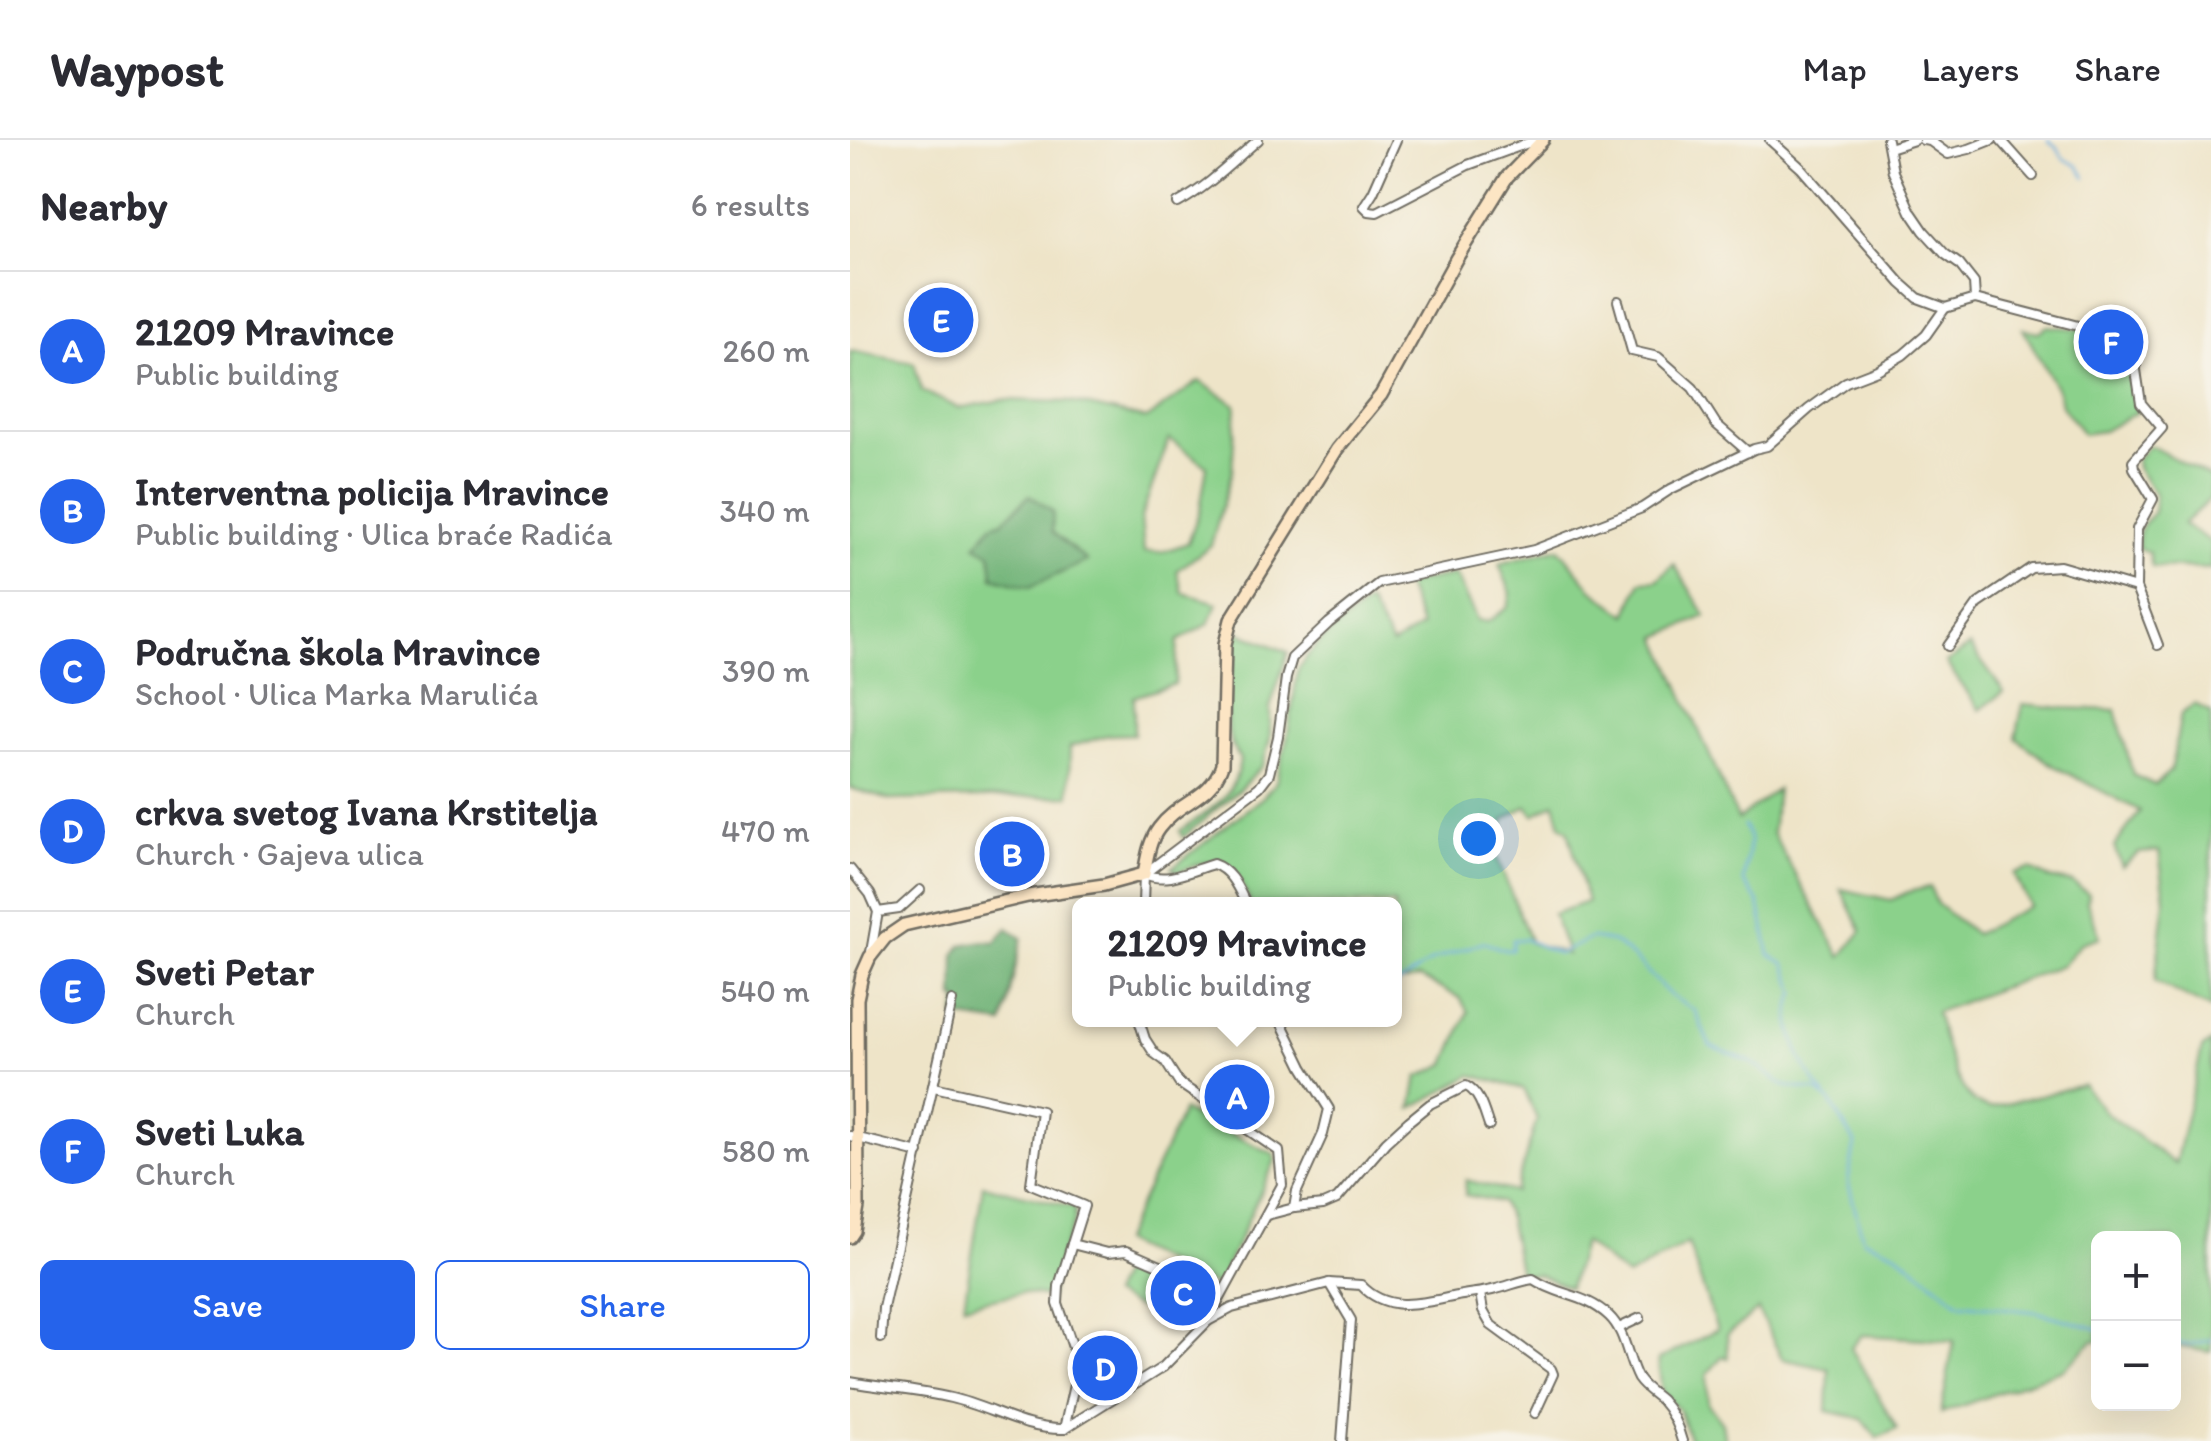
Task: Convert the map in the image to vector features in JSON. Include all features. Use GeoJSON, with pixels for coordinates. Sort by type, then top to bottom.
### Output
{"type":"FeatureCollection","features":[{"type":"Feature","properties":{"kind":"main road"},"geometry":{"type":"LineString","coordinates":[[850,1237],[858,1208],[854,1137],[857,998],[870,957],[885,938],[904,925],[1144,874],[1151,842],[1160,826],[1210,788],[1222,765],[1227,630],[1254,579],[1337,449],[1382,395],[1456,259],[1507,177],[1540,140]]}},
{"type":"Feature","properties":{"kind":"street"},"geometry":{"type":"LineString","coordinates":[[1178,202],[1221,174],[1258,140]]}},
{"type":"Feature","properties":{"kind":"street"},"geometry":{"type":"LineString","coordinates":[[1396,140],[1364,206],[1369,211],[1377,212],[1468,165],[1540,140]]}},
{"type":"Feature","properties":{"kind":"street"},"geometry":{"type":"LineString","coordinates":[[1770,140],[1801,168],[1901,284],[1918,298],[1945,308]]}},
{"type":"Feature","properties":{"kind":"street"},"geometry":{"type":"LineString","coordinates":[[1914,140],[1888,144],[1893,172],[1924,231],[1974,283],[1975,298]]}},
{"type":"Feature","properties":{"kind":"street"},"geometry":{"type":"LineString","coordinates":[[1922,140],[1948,154],[1992,140]]}},
{"type":"Feature","properties":{"kind":"street"},"geometry":{"type":"LineString","coordinates":[[2001,140],[2033,176]]}},
{"type":"Feature","properties":{"kind":"street"},"geometry":{"type":"LineString","coordinates":[[1144,874],[1259,787],[1269,774],[1292,658],[1379,584],[1534,550],[1642,508],[1671,489],[1766,446],[1846,382],[1903,355],[1926,336],[1945,308],[1975,298],[2082,327],[2127,326],[2137,336],[2136,370],[2141,403],[2162,428],[2132,461],[2152,498],[2138,528],[2136,588],[2158,645]]}},
{"type":"Feature","properties":{"kind":"street"},"geometry":{"type":"LineString","coordinates":[[1618,301],[1632,351],[1658,357],[1693,388],[1716,424],[1748,452]]}},
{"type":"Feature","properties":{"kind":"street"},"geometry":{"type":"LineString","coordinates":[[1948,646],[1978,604],[2031,568],[2060,566],[2136,588]]}},
{"type":"Feature","properties":{"kind":"street"},"geometry":{"type":"LineString","coordinates":[[1144,874],[1168,880],[1212,864],[1224,868],[1242,897]]}},
{"type":"Feature","properties":{"kind":"street"},"geometry":{"type":"LineString","coordinates":[[850,870],[870,894],[878,912],[870,957]]}},
{"type":"Feature","properties":{"kind":"street"},"geometry":{"type":"LineString","coordinates":[[1143,897],[1144,874]]}},
{"type":"Feature","properties":{"kind":"street"},"geometry":{"type":"LineString","coordinates":[[878,912],[899,908],[920,890]]}},
{"type":"Feature","properties":{"kind":"street"},"geometry":{"type":"LineString","coordinates":[[880,1338],[883,1308],[952,1001]]}},
{"type":"Feature","properties":{"kind":"street"},"geometry":{"type":"LineString","coordinates":[[850,1382],[952,1398],[1029,1426],[1064,1429],[1163,1367],[1206,1322],[1282,1185],[1280,1151],[1180,1083],[1154,1053],[1142,1027]]}},
{"type":"Feature","properties":{"kind":"street"},"geometry":{"type":"LineString","coordinates":[[1283,1027],[1329,1109],[1324,1134],[1296,1191],[1294,1208]]}},
{"type":"Feature","properties":{"kind":"street"},"geometry":{"type":"LineString","coordinates":[[1267,1215],[1337,1200],[1408,1121],[1430,1104],[1466,1086],[1478,1097],[1489,1126]]}},
{"type":"Feature","properties":{"kind":"street"},"geometry":{"type":"LineString","coordinates":[[934,1087],[1041,1110],[1031,1184],[1084,1206],[1059,1286],[1058,1304],[1076,1356],[1077,1372],[1064,1429]]}},
{"type":"Feature","properties":{"kind":"street"},"geometry":{"type":"LineString","coordinates":[[854,1137],[919,1153]]}},
{"type":"Feature","properties":{"kind":"street"},"geometry":{"type":"LineString","coordinates":[[1072,1244],[1107,1253],[1126,1251],[1165,1268]]}},
{"type":"Feature","properties":{"kind":"street"},"geometry":{"type":"LineString","coordinates":[[1206,1322],[1232,1308],[1329,1282],[1361,1284],[1370,1294],[1400,1305],[1480,1293],[1533,1279],[1548,1289],[1585,1300],[1608,1316],[1618,1328],[1640,1384],[1662,1402],[1678,1426],[1682,1441]]}},
{"type":"Feature","properties":{"kind":"street"},"geometry":{"type":"LineString","coordinates":[[1329,1282],[1351,1320],[1342,1441]]}},
{"type":"Feature","properties":{"kind":"street"},"geometry":{"type":"LineString","coordinates":[[1480,1293],[1482,1311],[1492,1325],[1552,1369],[1535,1413]]}},
{"type":"Feature","properties":{"kind":"street"},"geometry":{"type":"LineString","coordinates":[[1618,1328],[1640,1318]]}},
{"type":"Feature","properties":{"kind":"street"},"geometry":{"type":"LineString","coordinates":[[1029,1426],[1032,1438]]}},
{"type":"Feature","properties":{"kind":"green space"},"geometry":{"type":"Polygon","coordinates":[[[2048,326],[2127,330],[2133,335],[2130,358],[2137,412],[2103,431],[2083,434],[2061,405],[2058,391],[2023,329],[2038,332],[2048,326]]]}},
{"type":"Feature","properties":{"kind":"green space"},"geometry":{"type":"Polygon","coordinates":[[[850,351],[914,363],[922,391],[959,408],[1002,400],[1071,402],[1147,419],[1199,381],[1236,405],[1232,471],[1211,545],[1177,571],[1183,593],[1218,603],[1208,624],[1178,641],[1175,684],[1134,697],[1134,734],[1108,735],[1070,747],[1069,796],[889,800],[850,788],[850,351]],[[1169,439],[1141,517],[1144,552],[1162,552],[1188,543],[1200,509],[1207,466],[1169,439]]]}},
{"type":"Feature","properties":{"kind":"green space"},"geometry":{"type":"Polygon","coordinates":[[[2149,445],[2211,478],[2211,498],[2183,524],[2211,542],[2211,569],[2152,567],[2149,553],[2138,548],[2143,524],[2154,512],[2155,494],[2137,468],[2136,460],[2149,445]]]}},
{"type":"Feature","properties":{"kind":"green space"},"geometry":{"type":"Polygon","coordinates":[[[1030,495],[1053,512],[1052,532],[1087,561],[1030,587],[993,577],[991,553],[976,545],[992,525],[1003,521],[1030,495]]]}},
{"type":"Feature","properties":{"kind":"green space"},"geometry":{"type":"Polygon","coordinates":[[[1559,548],[1594,591],[1627,615],[1641,581],[1657,580],[1674,564],[1706,616],[1658,637],[1738,820],[1777,789],[1772,833],[1841,957],[1862,931],[1841,889],[1891,900],[1930,887],[1937,904],[1975,934],[2030,906],[2014,874],[2030,869],[2073,883],[2089,894],[2087,903],[2100,937],[2081,943],[2062,965],[1936,1012],[1955,1073],[1976,1103],[1990,1108],[2083,1085],[2105,1112],[2175,1164],[2202,1049],[2211,1042],[2211,1352],[2181,1347],[2181,1231],[2091,1231],[2091,1343],[2064,1369],[1941,1413],[1954,1341],[1862,1335],[1851,1348],[1897,1429],[1877,1438],[1862,1419],[1827,1411],[1829,1369],[1782,1359],[1758,1310],[1727,1335],[1728,1358],[1722,1356],[1707,1375],[1708,1404],[1722,1423],[1725,1441],[1690,1441],[1679,1410],[1662,1392],[1658,1360],[1717,1330],[1688,1243],[1627,1277],[1583,1242],[1569,1288],[1539,1275],[1520,1274],[1501,1202],[1465,1195],[1466,1180],[1515,1192],[1537,1119],[1524,1089],[1472,1075],[1412,1108],[1418,1077],[1446,1064],[1468,1012],[1460,998],[1419,978],[1402,982],[1402,897],[1248,897],[1239,878],[1218,861],[1177,872],[1172,868],[1263,797],[1276,782],[1298,669],[1321,641],[1368,602],[1392,645],[1421,627],[1405,584],[1455,575],[1477,620],[1488,622],[1508,607],[1511,593],[1499,564],[1559,548]],[[1555,803],[1534,815],[1527,806],[1504,820],[1495,853],[1531,943],[1567,954],[1553,914],[1587,902],[1568,830],[1561,825],[1555,803]]]}},
{"type":"Feature","properties":{"kind":"green space"},"geometry":{"type":"Polygon","coordinates":[[[1234,630],[1288,652],[1270,708],[1270,739],[1263,765],[1183,837],[1180,831],[1219,802],[1237,772],[1240,759],[1233,748],[1226,716],[1228,660],[1234,630]]]}},
{"type":"Feature","properties":{"kind":"green space"},"geometry":{"type":"Polygon","coordinates":[[[1970,646],[2004,692],[1980,710],[1946,663],[1970,646]]]}},
{"type":"Feature","properties":{"kind":"green space"},"geometry":{"type":"Polygon","coordinates":[[[2023,704],[2116,710],[2133,775],[2155,785],[2171,770],[2181,714],[2195,704],[2211,713],[2211,1009],[2155,981],[2165,900],[2159,851],[2139,853],[2122,867],[2114,847],[2140,811],[2052,765],[2016,738],[2023,704]]]}},
{"type":"Feature","properties":{"kind":"green space"},"geometry":{"type":"Polygon","coordinates":[[[1008,928],[1022,938],[1003,1024],[955,1017],[959,999],[954,998],[955,955],[961,945],[995,942],[1008,928]]]}},
{"type":"Feature","properties":{"kind":"green space"},"geometry":{"type":"Polygon","coordinates":[[[1183,1111],[1274,1154],[1275,1161],[1217,1287],[1122,1242],[1183,1111]]]}},
{"type":"Feature","properties":{"kind":"green space"},"geometry":{"type":"Polygon","coordinates":[[[983,1185],[1075,1207],[1075,1221],[1050,1297],[1022,1293],[964,1305],[983,1185]]]}},
{"type":"Feature","properties":{"kind":"green space"},"geometry":{"type":"Polygon","coordinates":[[[1122,1271],[1167,1289],[1154,1316],[1111,1295],[1122,1271]]]}},
{"type":"Feature","properties":{"kind":"waterway"},"geometry":{"type":"LineString","coordinates":[[2048,140],[2086,178]]}},
{"type":"Feature","properties":{"kind":"waterway"},"geometry":{"type":"LineString","coordinates":[[1744,826],[1750,840],[1743,881],[1759,903],[1770,955],[1785,964],[1796,993],[1790,1018],[1796,1046],[1825,1095]]}},
{"type":"Feature","properties":{"kind":"waterway"},"geometry":{"type":"LineString","coordinates":[[1402,981],[1433,960],[1484,942],[1512,950],[1513,940],[1524,939],[1559,954],[1591,938],[1614,942],[1671,996],[1695,1011],[1710,1046],[1751,1062],[1785,1086],[1817,1091],[1830,1101],[1855,1143],[1848,1182],[1863,1239],[1897,1253],[1960,1303],[2037,1312],[2091,1327]]}},
{"type":"Feature","properties":{"kind":"waterway"},"geometry":{"type":"LineString","coordinates":[[2181,1344],[2211,1340]]}},
{"type":"Feature","properties":{"kind":"place","name":"Sveti Petar"},"geometry":{"type":"Point","coordinates":[941,320]}},
{"type":"Feature","properties":{"kind":"place","name":"Sveti Luka"},"geometry":{"type":"Point","coordinates":[2111,342]}},
{"type":"Feature","properties":{"kind":"place","name":"Interventna policija Mravince"},"geometry":{"type":"Point","coordinates":[1012,854]}},
{"type":"Feature","properties":{"kind":"place","name":"21209 Mravince"},"geometry":{"type":"Point","coordinates":[1237,1097]}},
{"type":"Feature","properties":{"kind":"place","name":"Područna škola Mravince"},"geometry":{"type":"Point","coordinates":[1183,1293]}},
{"type":"Feature","properties":{"kind":"place","name":"crkva svetog Ivana Krstitelja"},"geometry":{"type":"Point","coordinates":[1105,1368]}}]}
